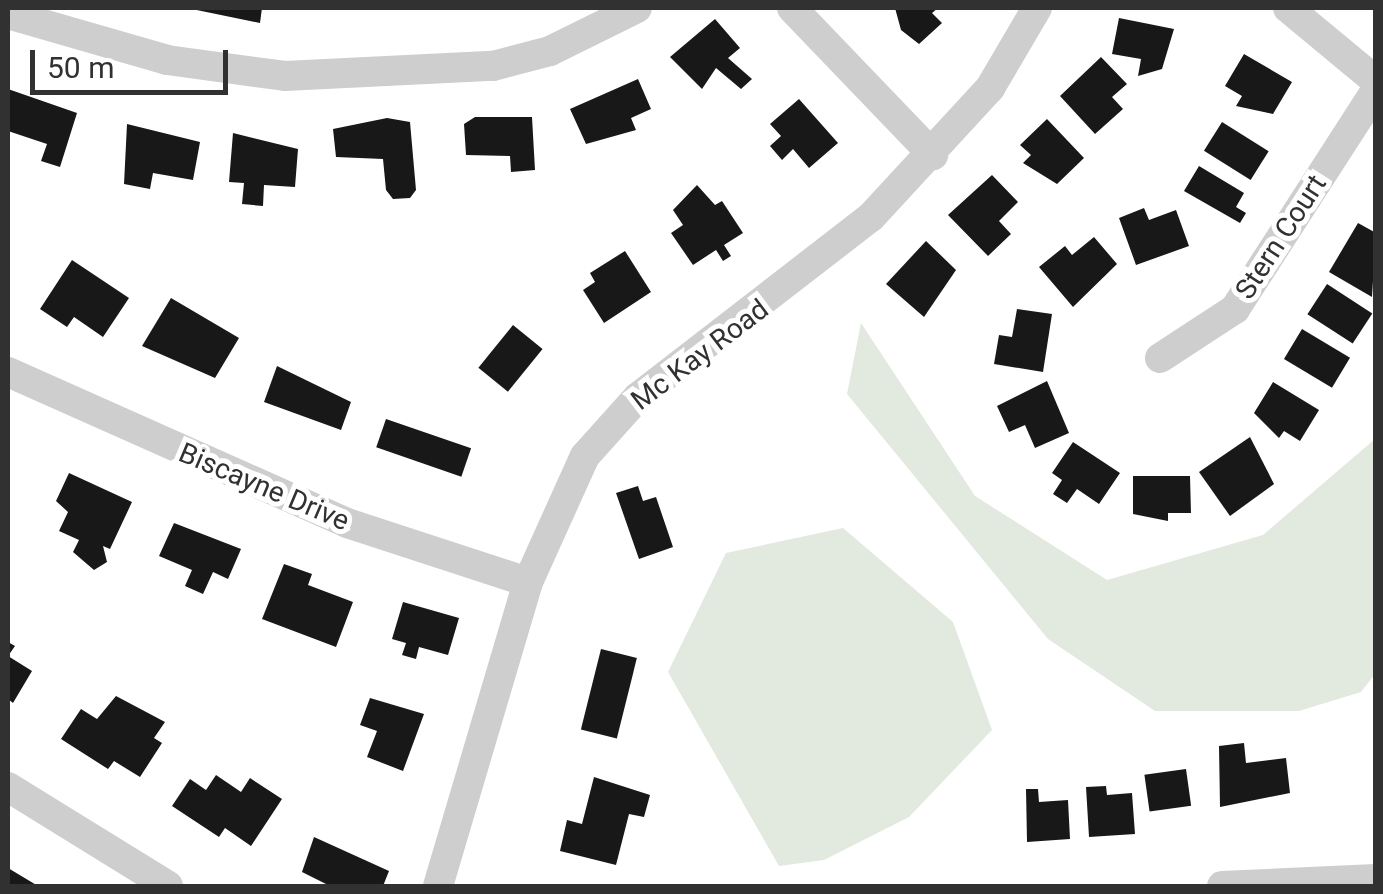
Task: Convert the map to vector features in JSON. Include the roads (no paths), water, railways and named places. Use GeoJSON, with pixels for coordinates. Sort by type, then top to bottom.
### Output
{"type":"FeatureCollection","features":[{"type":"Feature","properties":{"kind":"street"},"geometry":{"type":"LineString","coordinates":[[8,14],[167,60],[285,76],[493,66],[550,52],[637,8]]}},
{"type":"Feature","properties":{"kind":"street"},"geometry":{"type":"LineString","coordinates":[[792,8],[933,154]]}},
{"type":"Feature","properties":{"kind":"street","name":"Mc Kay Road"},"geometry":{"type":"LineString","coordinates":[[438,886],[528,582],[585,456],[638,397],[800,279],[933,154],[990,88],[1037,8]]}},
{"type":"Feature","properties":{"kind":"street"},"geometry":{"type":"LineString","coordinates":[[1288,8],[1376,81]]}},
{"type":"Feature","properties":{"kind":"street","name":"Stern Court"},"geometry":{"type":"LineString","coordinates":[[1160,358],[1235,308],[1376,90]]}},
{"type":"Feature","properties":{"kind":"street","name":"Biscayne Drive"},"geometry":{"type":"LineString","coordinates":[[8,372],[347,523],[528,582]]}},
{"type":"Feature","properties":{"kind":"street"},"geometry":{"type":"LineString","coordinates":[[8,787],[168,886]]}},
{"type":"Feature","properties":{"kind":"street"},"geometry":{"type":"LineString","coordinates":[[1222,886],[1376,879]]}}]}
